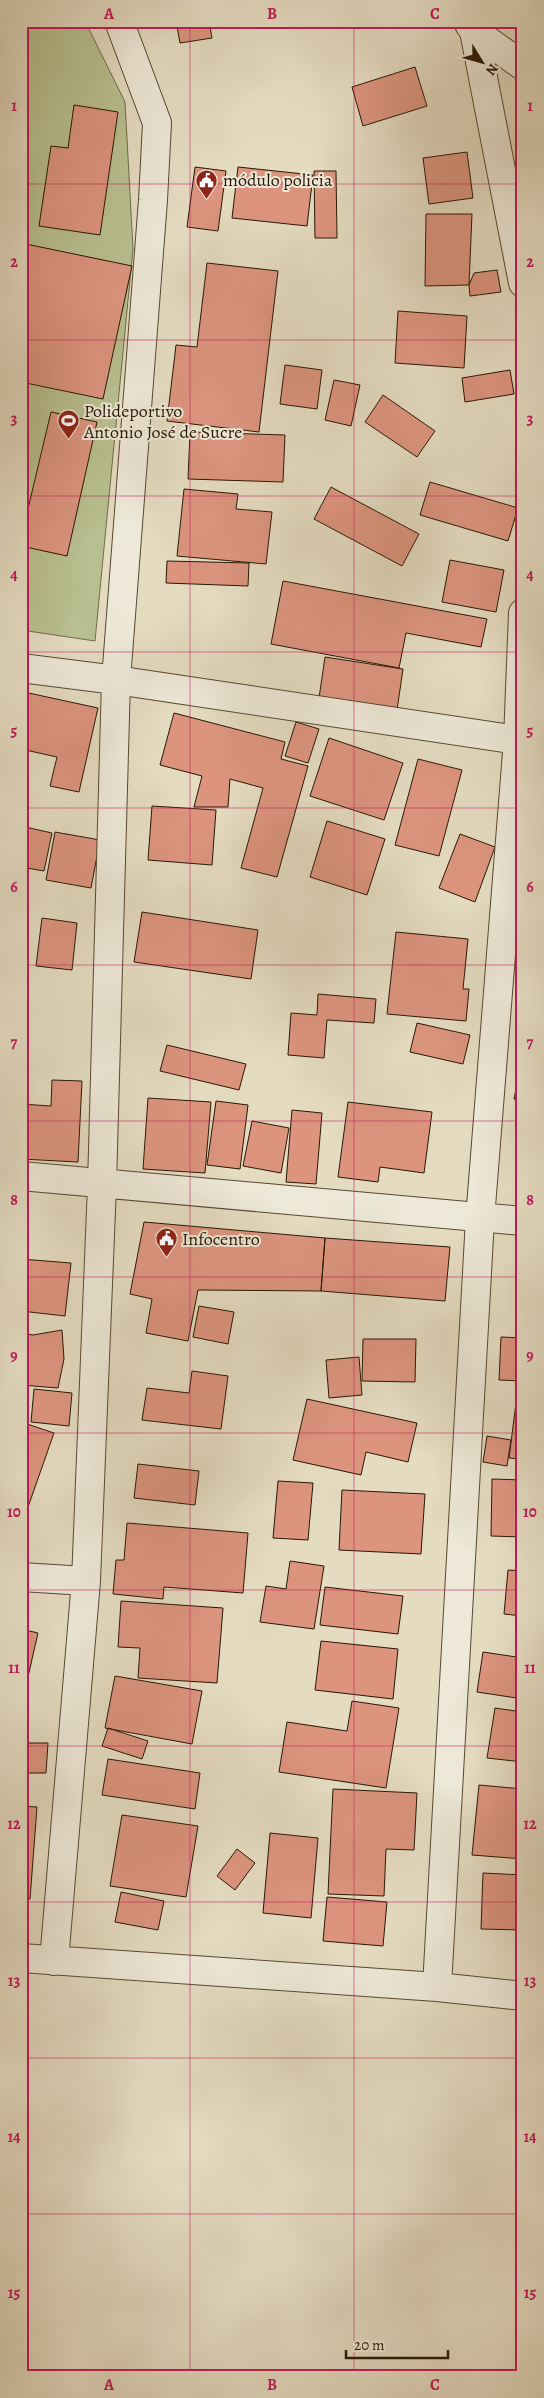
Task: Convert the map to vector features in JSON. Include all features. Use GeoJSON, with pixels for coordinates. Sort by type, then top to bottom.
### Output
{"type":"FeatureCollection","features":[{"type":"Feature","properties":{"kind":"street"},"geometry":{"type":"LineString","coordinates":[[54,1961],[86,1581],[102,1185],[116,680],[153,200],[157,123],[119,21]]}},
{"type":"Feature","properties":{"kind":"street"},"geometry":{"type":"LineString","coordinates":[[470,26],[523,66]]}},
{"type":"Feature","properties":{"kind":"street"},"geometry":{"type":"LineString","coordinates":[[470,26],[523,283]]}},
{"type":"Feature","properties":{"kind":"street"},"geometry":{"type":"LineString","coordinates":[[437,1987],[480,1219],[518,740],[523,613]]}},
{"type":"Feature","properties":{"kind":"street"},"geometry":{"type":"LineString","coordinates":[[21,668],[116,680],[518,740]]}},
{"type":"Feature","properties":{"kind":"street"},"geometry":{"type":"LineString","coordinates":[[21,1176],[480,1219],[523,1221]]}},
{"type":"Feature","properties":{"kind":"street"},"geometry":{"type":"LineString","coordinates":[[21,1577],[86,1581]]}},
{"type":"Feature","properties":{"kind":"street"},"geometry":{"type":"LineString","coordinates":[[21,1958],[437,1987],[523,1996]]}},
{"type":"Feature","properties":{"kind":"green space","name":"Polideportivo Antonio José de Sucre"},"geometry":{"type":"Polygon","coordinates":[[[21,21],[85,21],[125,102],[133,249],[95,641],[21,630],[21,21]]]}},
{"type":"Feature","properties":{"kind":"building"},"geometry":{"type":"Polygon","coordinates":[[[176,21],[209,21],[212,38],[180,43],[176,21]]]}},
{"type":"Feature","properties":{"kind":"building"},"geometry":{"type":"Polygon","coordinates":[[[415,67],[427,106],[363,126],[352,87],[415,67]]]}},
{"type":"Feature","properties":{"kind":"building"},"geometry":{"type":"Polygon","coordinates":[[[74,105],[118,112],[100,235],[39,226],[51,146],[68,148],[74,105]]]}},
{"type":"Feature","properties":{"kind":"building"},"geometry":{"type":"Polygon","coordinates":[[[467,152],[473,198],[429,204],[423,158],[467,152]]]}},
{"type":"Feature","properties":{"kind":"building","name":"módulo policia"},"geometry":{"type":"Polygon","coordinates":[[[195,167],[226,171],[218,231],[187,227],[195,167]]]}},
{"type":"Feature","properties":{"kind":"building"},"geometry":{"type":"Polygon","coordinates":[[[238,167],[313,175],[307,226],[232,218],[238,167]]]}},
{"type":"Feature","properties":{"kind":"building"},"geometry":{"type":"Polygon","coordinates":[[[314,171],[336,171],[337,238],[315,238],[314,171]]]}},
{"type":"Feature","properties":{"kind":"building"},"geometry":{"type":"Polygon","coordinates":[[[426,214],[472,214],[469,285],[425,286],[426,214]]]}},
{"type":"Feature","properties":{"kind":"building"},"geometry":{"type":"Polygon","coordinates":[[[21,243],[132,266],[103,399],[21,382],[21,243]]]}},
{"type":"Feature","properties":{"kind":"building"},"geometry":{"type":"Polygon","coordinates":[[[207,263],[278,271],[259,432],[167,421],[176,345],[197,347],[207,263]]]}},
{"type":"Feature","properties":{"kind":"building"},"geometry":{"type":"Polygon","coordinates":[[[497,270],[501,292],[470,296],[469,285],[474,273],[497,270]]]}},
{"type":"Feature","properties":{"kind":"building"},"geometry":{"type":"Polygon","coordinates":[[[398,311],[467,316],[464,368],[395,363],[398,311]]]}},
{"type":"Feature","properties":{"kind":"building"},"geometry":{"type":"Polygon","coordinates":[[[285,365],[322,370],[317,409],[280,404],[285,365]]]}},
{"type":"Feature","properties":{"kind":"building"},"geometry":{"type":"Polygon","coordinates":[[[510,370],[514,394],[465,402],[462,378],[510,370]]]}},
{"type":"Feature","properties":{"kind":"building"},"geometry":{"type":"Polygon","coordinates":[[[334,380],[360,385],[351,426],[325,420],[334,380]]]}},
{"type":"Feature","properties":{"kind":"building"},"geometry":{"type":"Polygon","coordinates":[[[383,395],[435,431],[417,457],[365,422],[383,395]]]}},
{"type":"Feature","properties":{"kind":"building"},"geometry":{"type":"Polygon","coordinates":[[[51,412],[97,422],[67,556],[21,546],[21,511],[27,513],[51,412]]]}},
{"type":"Feature","properties":{"kind":"building"},"geometry":{"type":"Polygon","coordinates":[[[190,432],[285,435],[283,482],[188,479],[190,432]]]}},
{"type":"Feature","properties":{"kind":"building"},"geometry":{"type":"Polygon","coordinates":[[[430,482],[518,508],[508,541],[420,515],[430,482]]]}},
{"type":"Feature","properties":{"kind":"building"},"geometry":{"type":"Polygon","coordinates":[[[331,487],[419,534],[402,566],[314,519],[331,487]]]}},
{"type":"Feature","properties":{"kind":"building"},"geometry":{"type":"Polygon","coordinates":[[[184,489],[238,494],[236,509],[272,512],[266,564],[177,556],[184,489]]]}},
{"type":"Feature","properties":{"kind":"building"},"geometry":{"type":"Polygon","coordinates":[[[450,560],[504,570],[496,612],[442,602],[450,560]]]}},
{"type":"Feature","properties":{"kind":"building"},"geometry":{"type":"Polygon","coordinates":[[[167,561],[249,563],[248,586],[166,583],[167,561]]]}},
{"type":"Feature","properties":{"kind":"building"},"geometry":{"type":"Polygon","coordinates":[[[283,581],[487,619],[481,647],[406,633],[399,668],[271,644],[283,581]]]}},
{"type":"Feature","properties":{"kind":"building"},"geometry":{"type":"Polygon","coordinates":[[[325,657],[403,669],[397,710],[319,698],[325,657]]]}},
{"type":"Feature","properties":{"kind":"building"},"geometry":{"type":"Polygon","coordinates":[[[24,692],[98,708],[79,792],[50,786],[57,757],[21,749],[21,703],[24,692]]]}},
{"type":"Feature","properties":{"kind":"building"},"geometry":{"type":"Polygon","coordinates":[[[174,713],[285,742],[281,759],[308,766],[277,877],[241,868],[263,788],[230,779],[228,807],[194,807],[202,776],[160,765],[174,713]]]}},
{"type":"Feature","properties":{"kind":"building"},"geometry":{"type":"Polygon","coordinates":[[[296,722],[319,729],[308,763],[285,756],[296,722]]]}},
{"type":"Feature","properties":{"kind":"building"},"geometry":{"type":"Polygon","coordinates":[[[329,738],[403,763],[384,820],[310,796],[329,738]]]}},
{"type":"Feature","properties":{"kind":"building"},"geometry":{"type":"Polygon","coordinates":[[[418,759],[462,770],[439,856],[395,845],[418,759]]]}},
{"type":"Feature","properties":{"kind":"building"},"geometry":{"type":"Polygon","coordinates":[[[152,806],[216,810],[212,865],[148,860],[152,806]]]}},
{"type":"Feature","properties":{"kind":"building"},"geometry":{"type":"Polygon","coordinates":[[[327,821],[385,839],[367,895],[310,877],[327,821]]]}},
{"type":"Feature","properties":{"kind":"building"},"geometry":{"type":"Polygon","coordinates":[[[21,826],[52,833],[44,871],[21,867],[21,826]]]}},
{"type":"Feature","properties":{"kind":"building"},"geometry":{"type":"Polygon","coordinates":[[[55,832],[100,840],[91,888],[46,880],[55,832]]]}},
{"type":"Feature","properties":{"kind":"building"},"geometry":{"type":"Polygon","coordinates":[[[460,834],[495,847],[475,902],[439,888],[460,834]]]}},
{"type":"Feature","properties":{"kind":"building"},"geometry":{"type":"Polygon","coordinates":[[[142,912],[258,930],[251,979],[134,962],[142,912]]]}},
{"type":"Feature","properties":{"kind":"building"},"geometry":{"type":"Polygon","coordinates":[[[42,918],[77,923],[72,970],[36,966],[42,918]]]}},
{"type":"Feature","properties":{"kind":"building"},"geometry":{"type":"Polygon","coordinates":[[[396,932],[468,939],[463,989],[469,989],[466,1021],[387,1014],[396,932]]]}},
{"type":"Feature","properties":{"kind":"building"},"geometry":{"type":"Polygon","coordinates":[[[318,994],[376,999],[374,1023],[327,1020],[324,1058],[288,1055],[291,1013],[317,1015],[318,994]]]}},
{"type":"Feature","properties":{"kind":"building"},"geometry":{"type":"Polygon","coordinates":[[[417,1023],[470,1035],[463,1064],[410,1052],[417,1023]]]}},
{"type":"Feature","properties":{"kind":"building"},"geometry":{"type":"Polygon","coordinates":[[[518,1025],[523,1025],[523,1051],[517,1051],[518,1025]]]}},
{"type":"Feature","properties":{"kind":"building"},"geometry":{"type":"Polygon","coordinates":[[[167,1045],[246,1064],[239,1090],[160,1071],[167,1045]]]}},
{"type":"Feature","properties":{"kind":"building"},"geometry":{"type":"Polygon","coordinates":[[[523,1055],[523,1101],[514,1099],[523,1055]]]}},
{"type":"Feature","properties":{"kind":"building"},"geometry":{"type":"Polygon","coordinates":[[[52,1080],[82,1081],[78,1162],[21,1159],[21,1104],[51,1106],[52,1080]]]}},
{"type":"Feature","properties":{"kind":"building"},"geometry":{"type":"Polygon","coordinates":[[[148,1098],[211,1102],[205,1173],[143,1169],[148,1098]]]}},
{"type":"Feature","properties":{"kind":"building"},"geometry":{"type":"Polygon","coordinates":[[[216,1101],[248,1105],[240,1169],[207,1165],[216,1101]]]}},
{"type":"Feature","properties":{"kind":"building"},"geometry":{"type":"Polygon","coordinates":[[[348,1102],[432,1112],[424,1173],[380,1167],[378,1182],[338,1177],[348,1102]]]}},
{"type":"Feature","properties":{"kind":"building"},"geometry":{"type":"Polygon","coordinates":[[[292,1110],[322,1113],[316,1184],[286,1182],[292,1110]]]}},
{"type":"Feature","properties":{"kind":"building"},"geometry":{"type":"Polygon","coordinates":[[[252,1121],[289,1128],[281,1173],[243,1166],[252,1121]]]}},
{"type":"Feature","properties":{"kind":"building"},"geometry":{"type":"Polygon","coordinates":[[[144,1222],[325,1238],[321,1291],[198,1290],[188,1341],[146,1333],[152,1299],[130,1294],[144,1222]]]}},
{"type":"Feature","properties":{"kind":"building"},"geometry":{"type":"Polygon","coordinates":[[[325,1238],[450,1247],[445,1301],[321,1291],[325,1238]]]}},
{"type":"Feature","properties":{"kind":"building"},"geometry":{"type":"Polygon","coordinates":[[[21,1259],[71,1263],[65,1316],[21,1311],[21,1259]]]}},
{"type":"Feature","properties":{"kind":"building"},"geometry":{"type":"Polygon","coordinates":[[[199,1306],[234,1312],[228,1344],[193,1337],[199,1306]]]}},
{"type":"Feature","properties":{"kind":"building"},"geometry":{"type":"Polygon","coordinates":[[[62,1330],[64,1359],[58,1388],[21,1385],[21,1333],[33,1335],[62,1330]]]}},
{"type":"Feature","properties":{"kind":"building"},"geometry":{"type":"Polygon","coordinates":[[[501,1337],[523,1338],[523,1381],[499,1380],[501,1337]]]}},
{"type":"Feature","properties":{"kind":"building"},"geometry":{"type":"Polygon","coordinates":[[[363,1339],[416,1339],[415,1382],[362,1381],[363,1339]]]}},
{"type":"Feature","properties":{"kind":"building"},"geometry":{"type":"Polygon","coordinates":[[[359,1357],[362,1395],[329,1398],[326,1360],[359,1357]]]}},
{"type":"Feature","properties":{"kind":"building"},"geometry":{"type":"Polygon","coordinates":[[[192,1371],[228,1376],[221,1429],[142,1420],[147,1388],[189,1393],[192,1371]]]}},
{"type":"Feature","properties":{"kind":"building"},"geometry":{"type":"Polygon","coordinates":[[[34,1389],[72,1393],[69,1426],[31,1422],[34,1389]]]}},
{"type":"Feature","properties":{"kind":"building"},"geometry":{"type":"Polygon","coordinates":[[[307,1399],[417,1423],[408,1462],[366,1452],[361,1475],[293,1460],[307,1399]]]}},
{"type":"Feature","properties":{"kind":"building"},"geometry":{"type":"Polygon","coordinates":[[[516,1403],[523,1404],[523,1459],[509,1458],[516,1403]]]}},
{"type":"Feature","properties":{"kind":"building"},"geometry":{"type":"Polygon","coordinates":[[[21,1422],[54,1433],[21,1527],[21,1422]]]}},
{"type":"Feature","properties":{"kind":"building"},"geometry":{"type":"Polygon","coordinates":[[[487,1436],[511,1440],[507,1466],[483,1462],[487,1436]]]}},
{"type":"Feature","properties":{"kind":"building"},"geometry":{"type":"Polygon","coordinates":[[[138,1464],[199,1471],[195,1505],[134,1498],[138,1464]]]}},
{"type":"Feature","properties":{"kind":"building"},"geometry":{"type":"Polygon","coordinates":[[[492,1479],[523,1480],[523,1537],[491,1536],[492,1479]]]}},
{"type":"Feature","properties":{"kind":"building"},"geometry":{"type":"Polygon","coordinates":[[[278,1481],[313,1483],[308,1540],[273,1538],[278,1481]]]}},
{"type":"Feature","properties":{"kind":"building"},"geometry":{"type":"Polygon","coordinates":[[[342,1490],[425,1494],[421,1554],[339,1550],[342,1490]]]}},
{"type":"Feature","properties":{"kind":"building"},"geometry":{"type":"Polygon","coordinates":[[[127,1523],[248,1533],[243,1593],[164,1587],[163,1599],[113,1594],[116,1560],[124,1560],[127,1523]]]}},
{"type":"Feature","properties":{"kind":"building"},"geometry":{"type":"Polygon","coordinates":[[[290,1561],[324,1566],[314,1629],[260,1622],[266,1586],[286,1589],[290,1561]]]}},
{"type":"Feature","properties":{"kind":"building"},"geometry":{"type":"Polygon","coordinates":[[[508,1570],[523,1571],[523,1616],[504,1614],[508,1570]]]}},
{"type":"Feature","properties":{"kind":"building"},"geometry":{"type":"Polygon","coordinates":[[[325,1587],[403,1596],[398,1634],[320,1625],[325,1587]]]}},
{"type":"Feature","properties":{"kind":"building"},"geometry":{"type":"Polygon","coordinates":[[[121,1601],[223,1608],[217,1683],[138,1678],[140,1648],[118,1647],[121,1601]]]}},
{"type":"Feature","properties":{"kind":"building"},"geometry":{"type":"Polygon","coordinates":[[[21,1629],[38,1633],[25,1690],[21,1690],[21,1629]]]}},
{"type":"Feature","properties":{"kind":"building"},"geometry":{"type":"Polygon","coordinates":[[[321,1641],[398,1649],[393,1699],[315,1690],[321,1641]]]}},
{"type":"Feature","properties":{"kind":"building"},"geometry":{"type":"Polygon","coordinates":[[[483,1652],[523,1658],[523,1699],[477,1692],[483,1652]]]}},
{"type":"Feature","properties":{"kind":"building"},"geometry":{"type":"Polygon","coordinates":[[[115,1676],[202,1691],[192,1744],[105,1728],[115,1676]]]}},
{"type":"Feature","properties":{"kind":"building"},"geometry":{"type":"Polygon","coordinates":[[[21,1691],[28,1691],[24,1740],[21,1740],[21,1691]]]}},
{"type":"Feature","properties":{"kind":"building"},"geometry":{"type":"Polygon","coordinates":[[[352,1701],[399,1708],[386,1788],[279,1772],[287,1722],[347,1731],[352,1701]]]}},
{"type":"Feature","properties":{"kind":"building"},"geometry":{"type":"Polygon","coordinates":[[[495,1708],[523,1712],[523,1762],[487,1758],[495,1708]]]}},
{"type":"Feature","properties":{"kind":"building"},"geometry":{"type":"Polygon","coordinates":[[[108,1728],[148,1741],[142,1759],[102,1746],[108,1728]]]}},
{"type":"Feature","properties":{"kind":"building"},"geometry":{"type":"Polygon","coordinates":[[[21,1743],[48,1743],[46,1773],[21,1773],[21,1743]]]}},
{"type":"Feature","properties":{"kind":"building"},"geometry":{"type":"Polygon","coordinates":[[[108,1759],[200,1773],[195,1809],[102,1795],[108,1759]]]}},
{"type":"Feature","properties":{"kind":"building"},"geometry":{"type":"Polygon","coordinates":[[[479,1785],[523,1789],[523,1859],[472,1855],[479,1785]]]}},
{"type":"Feature","properties":{"kind":"building"},"geometry":{"type":"Polygon","coordinates":[[[333,1789],[417,1793],[414,1850],[386,1849],[384,1896],[328,1894],[333,1789]]]}},
{"type":"Feature","properties":{"kind":"building"},"geometry":{"type":"Polygon","coordinates":[[[21,1806],[37,1807],[30,1899],[21,1899],[21,1806]]]}},
{"type":"Feature","properties":{"kind":"building"},"geometry":{"type":"Polygon","coordinates":[[[122,1815],[198,1826],[186,1897],[110,1886],[122,1815]]]}},
{"type":"Feature","properties":{"kind":"building"},"geometry":{"type":"Polygon","coordinates":[[[270,1833],[318,1838],[311,1918],[263,1913],[270,1833]]]}},
{"type":"Feature","properties":{"kind":"building"},"geometry":{"type":"Polygon","coordinates":[[[237,1849],[255,1863],[235,1890],[217,1876],[237,1849]]]}},
{"type":"Feature","properties":{"kind":"building"},"geometry":{"type":"Polygon","coordinates":[[[483,1873],[523,1875],[523,1930],[481,1929],[483,1873]]]}},
{"type":"Feature","properties":{"kind":"building"},"geometry":{"type":"Polygon","coordinates":[[[121,1892],[164,1901],[158,1930],[115,1922],[121,1892]]]}},
{"type":"Feature","properties":{"kind":"building"},"geometry":{"type":"Polygon","coordinates":[[[327,1897],[387,1902],[383,1946],[323,1941],[327,1897]]]}},
{"type":"Feature","properties":{"kind":"place","name":"módulo policia"},"geometry":{"type":"Point","coordinates":[207,199]}},
{"type":"Feature","properties":{"kind":"place","name":"Polideportivo Antonio José de Sucre"},"geometry":{"type":"Point","coordinates":[68,440]}},
{"type":"Feature","properties":{"kind":"place","name":"Infocentro"},"geometry":{"type":"Point","coordinates":[166,1258]}}]}
